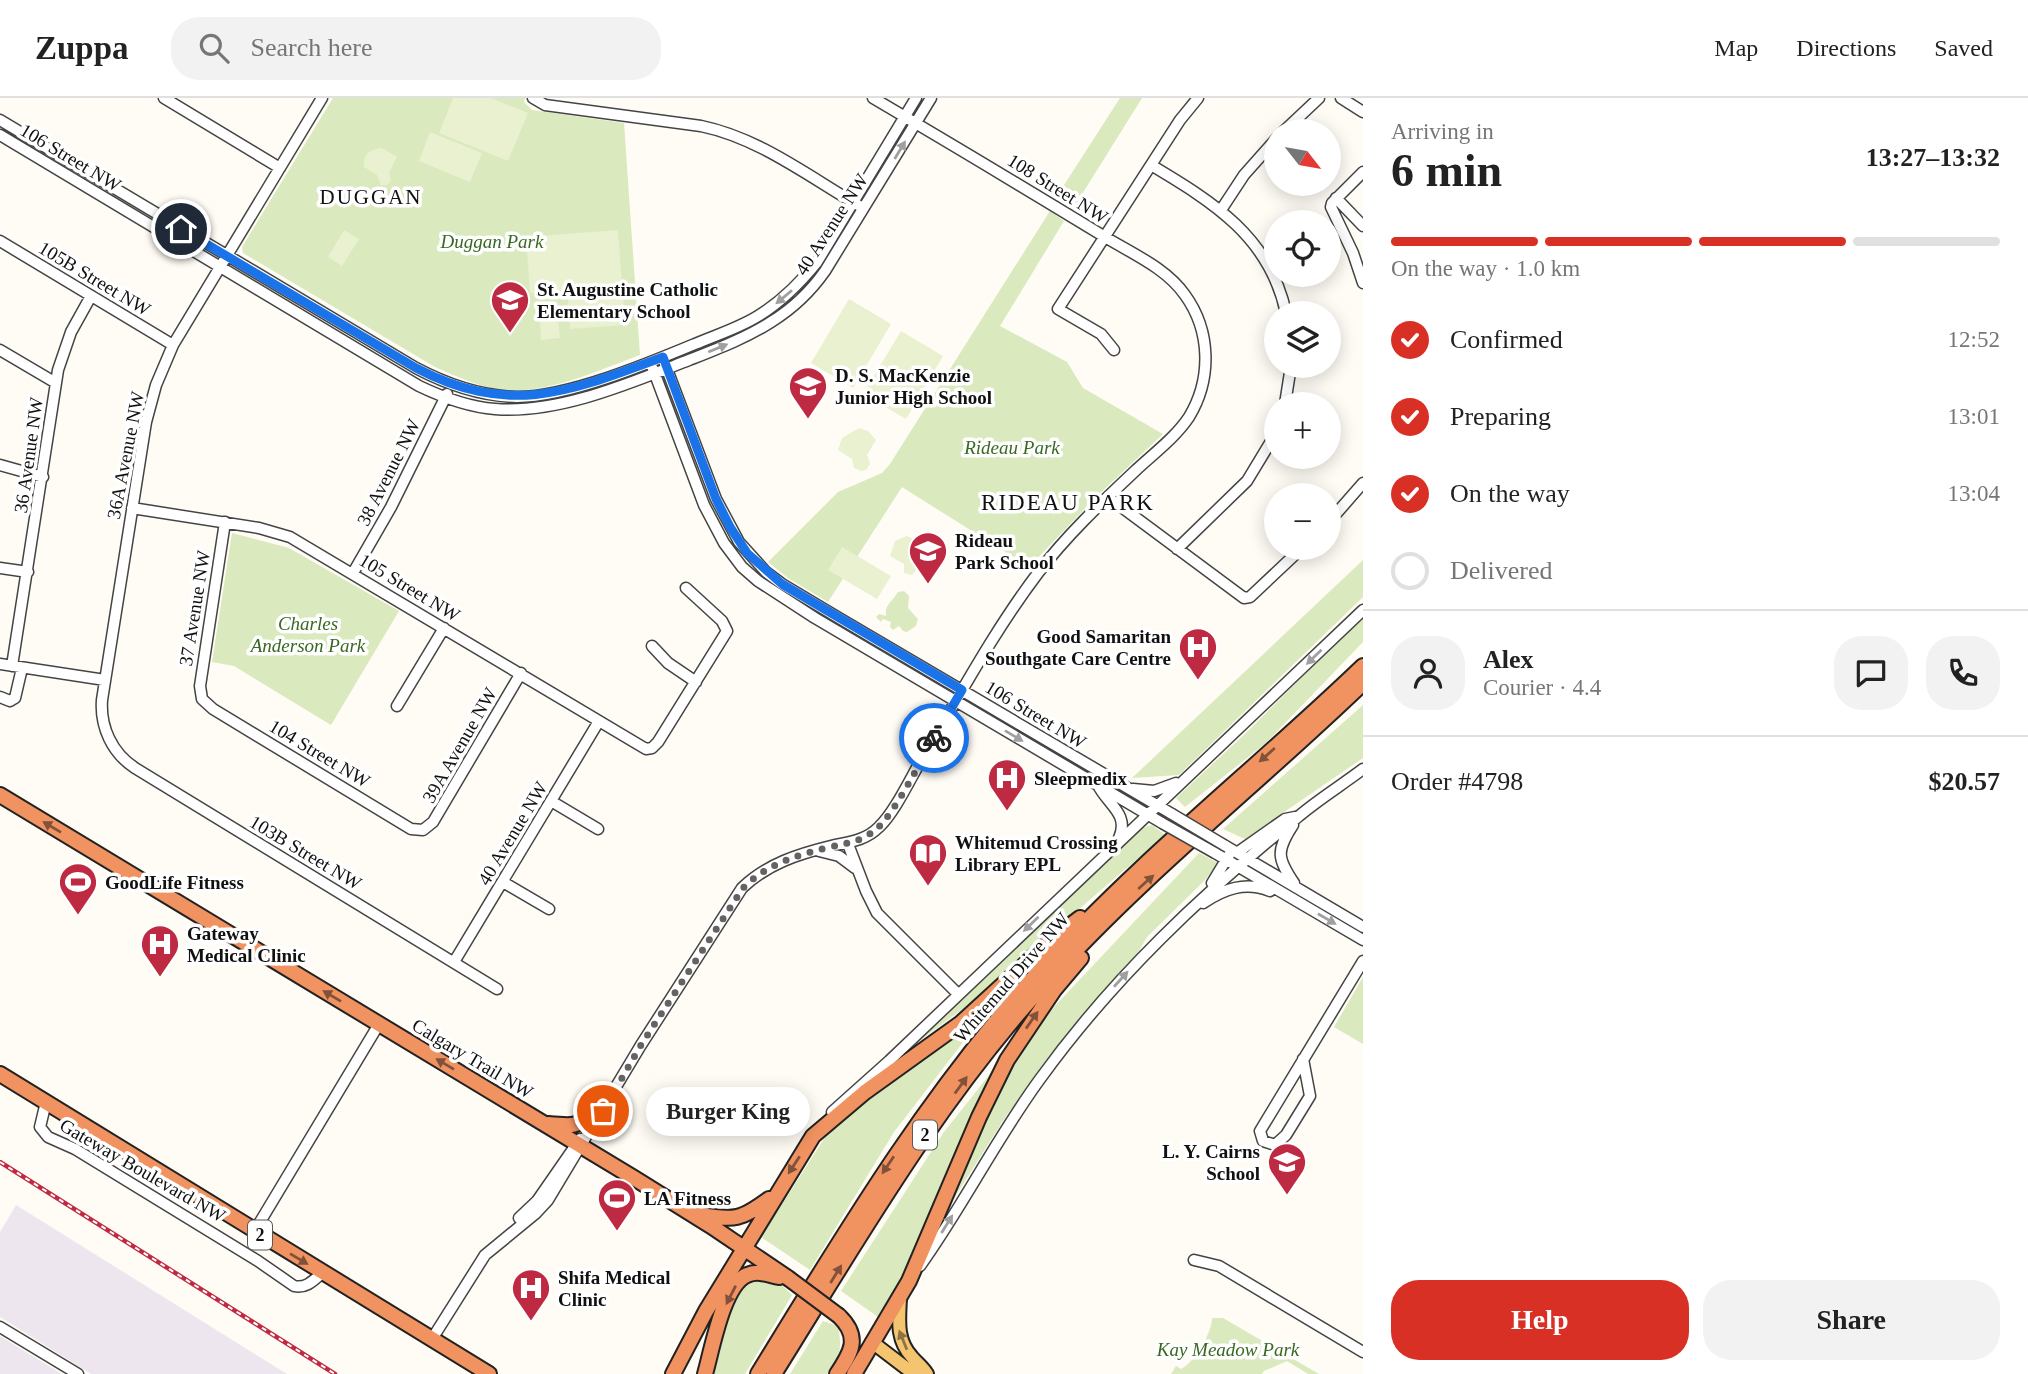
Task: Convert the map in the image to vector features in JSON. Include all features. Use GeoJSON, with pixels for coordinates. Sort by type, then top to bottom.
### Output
{"type":"FeatureCollection","features":[{"type":"Feature","properties":{"kind":"highway"},"geometry":{"type":"LineString","coordinates":[[1323,713],[1363,657]]}},
{"type":"Feature","properties":{"kind":"highway","name":"Whitemud Drive NW"},"geometry":{"type":"LineString","coordinates":[[774,1374],[887,1191],[980,1059],[1048,979],[1106,919],[1323,713],[1363,666]]}},
{"type":"Feature","properties":{"kind":"highway","name":"Whitemud Drive NW"},"geometry":{"type":"LineString","coordinates":[[758,1374],[894,1156],[972,1049],[1043,966],[1120,888],[1323,713],[1363,683]]}},
{"type":"Feature","properties":{"kind":"highway"},"geometry":{"type":"LineString","coordinates":[[1323,713],[1363,690]]}},
{"type":"Feature","properties":{"kind":"highway","name":"Calgary Trail NW"},"geometry":{"type":"LineString","coordinates":[[0,795],[691,1213],[788,1278],[872,1342]]}},
{"type":"Feature","properties":{"kind":"highway"},"geometry":{"type":"LineString","coordinates":[[673,1374],[699,1323],[813,1136],[865,1092],[961,1023],[1055,937],[1120,888]]}},
{"type":"Feature","properties":{"kind":"highway"},"geometry":{"type":"LineString","coordinates":[[854,1374],[909,1281],[979,1117],[1007,1060],[1054,990],[1094,943],[1106,919]]}},
{"type":"Feature","properties":{"kind":"highway","name":"Gateway Boulevard NW"},"geometry":{"type":"LineString","coordinates":[[0,1074],[489,1374]]}},
{"type":"Feature","properties":{"kind":"highway"},"geometry":{"type":"LineString","coordinates":[[544,1124],[577,1125],[604,1103]]}},
{"type":"Feature","properties":{"kind":"highway"},"geometry":{"type":"LineString","coordinates":[[691,1213],[724,1219],[741,1217],[757,1209],[776,1194]]}},
{"type":"Feature","properties":{"kind":"highway"},"geometry":{"type":"LineString","coordinates":[[705,1374],[723,1312],[739,1281],[745,1276],[757,1273],[788,1278]]}},
{"type":"Feature","properties":{"kind":"highway"},"geometry":{"type":"LineString","coordinates":[[836,1374],[848,1356],[852,1339],[849,1327],[839,1316]]}},
{"type":"Feature","properties":{"kind":"main road"},"geometry":{"type":"LineString","coordinates":[[900,1298],[900,1337],[910,1355],[927,1374]]}},
{"type":"Feature","properties":{"kind":"main road","name":"Calgary Trail NW"},"geometry":{"type":"LineString","coordinates":[[872,1342],[914,1374]]}},
{"type":"Feature","properties":{"kind":"street"},"geometry":{"type":"LineString","coordinates":[[164,98],[280,168]]}},
{"type":"Feature","properties":{"kind":"street","name":"36A Avenue NW"},"geometry":{"type":"LineString","coordinates":[[107,734],[102,713],[105,680],[148,411],[173,345],[322,98]]}},
{"type":"Feature","properties":{"kind":"street","name":"108 Street NW"},"geometry":{"type":"LineString","coordinates":[[873,98],[1157,268],[1177,285],[1189,301],[1203,330],[1205,368],[1192,410],[1175,434],[1108,497]]}},
{"type":"Feature","properties":{"kind":"street","name":"40 Avenue NW"},"geometry":{"type":"LineString","coordinates":[[663,357],[751,320],[786,296],[817,262],[916,98]]}},
{"type":"Feature","properties":{"kind":"street","name":"40 Avenue NW"},"geometry":{"type":"LineString","coordinates":[[654,373],[752,333],[791,307],[825,271],[931,98]]}},
{"type":"Feature","properties":{"kind":"street"},"geometry":{"type":"LineString","coordinates":[[1114,350],[1101,334],[1058,309],[1180,120],[1198,98]]}},
{"type":"Feature","properties":{"kind":"street"},"geometry":{"type":"LineString","coordinates":[[1297,119],[1319,98]]}},
{"type":"Feature","properties":{"kind":"street"},"geometry":{"type":"LineString","coordinates":[[1341,98],[1363,112]]}},
{"type":"Feature","properties":{"kind":"street"},"geometry":{"type":"LineString","coordinates":[[534,99],[545,105],[724,132],[759,147],[864,209]]}},
{"type":"Feature","properties":{"kind":"street","name":"106 Street NW"},"geometry":{"type":"LineString","coordinates":[[0,120],[416,368],[451,384],[493,395],[519,397],[547,394],[663,357],[716,499],[730,527],[747,553],[782,584],[1363,927]]}},
{"type":"Feature","properties":{"kind":"street","name":"106 Street NW"},"geometry":{"type":"LineString","coordinates":[[0,135],[409,380],[446,398],[494,409],[547,406],[574,400],[654,373]]}},
{"type":"Feature","properties":{"kind":"street"},"geometry":{"type":"LineString","coordinates":[[1221,210],[1264,153]]}},
{"type":"Feature","properties":{"kind":"street"},"geometry":{"type":"LineString","coordinates":[[1151,165],[1221,210],[1245,233],[1263,257],[1282,301]]}},
{"type":"Feature","properties":{"kind":"street"},"geometry":{"type":"LineString","coordinates":[[1363,172],[1334,200],[1333,215],[1347,239],[1363,283]]}},
{"type":"Feature","properties":{"kind":"street"},"geometry":{"type":"LineString","coordinates":[[1334,200],[1363,226]]}},
{"type":"Feature","properties":{"kind":"street","name":"105B Street NW"},"geometry":{"type":"LineString","coordinates":[[0,241],[173,345]]}},
{"type":"Feature","properties":{"kind":"street","name":"36 Avenue NW"},"geometry":{"type":"LineString","coordinates":[[17,667],[27,572],[56,383],[67,342],[91,296]]}},
{"type":"Feature","properties":{"kind":"street"},"geometry":{"type":"LineString","coordinates":[[0,349],[56,383]]}},
{"type":"Feature","properties":{"kind":"street","name":"106 Street NW"},"geometry":{"type":"LineString","coordinates":[[651,362],[709,516],[724,543],[742,566],[774,594],[1363,940]]}},
{"type":"Feature","properties":{"kind":"street","name":"38 Avenue NW"},"geometry":{"type":"LineString","coordinates":[[353,573],[391,507],[451,384]]}},
{"type":"Feature","properties":{"kind":"street"},"geometry":{"type":"LineString","coordinates":[[1177,549],[1247,481],[1264,453]]}},
{"type":"Feature","properties":{"kind":"street"},"geometry":{"type":"LineString","coordinates":[[0,465],[43,477]]}},
{"type":"Feature","properties":{"kind":"street"},"geometry":{"type":"LineString","coordinates":[[1341,508],[1363,483]]}},
{"type":"Feature","properties":{"kind":"street"},"geometry":{"type":"LineString","coordinates":[[430,1338],[482,1250],[537,1200],[579,1144],[743,888],[755,876],[770,867],[816,851],[848,844],[868,835],[885,820],[962,690],[1038,573],[1066,539],[1108,497],[1244,598],[1250,597],[1289,560]]}},
{"type":"Feature","properties":{"kind":"street","name":"105 Street NW"},"geometry":{"type":"LineString","coordinates":[[132,508],[225,522],[285,535],[521,673],[641,747],[650,749],[658,742],[696,682]]}},
{"type":"Feature","properties":{"kind":"street","name":"37 Avenue NW"},"geometry":{"type":"LineString","coordinates":[[202,699],[200,686],[225,522]]}},
{"type":"Feature","properties":{"kind":"street"},"geometry":{"type":"LineString","coordinates":[[0,568],[27,572]]}},
{"type":"Feature","properties":{"kind":"street"},"geometry":{"type":"LineString","coordinates":[[652,646],[668,663],[696,682],[727,631],[722,621],[686,589]]}},
{"type":"Feature","properties":{"kind":"street","name":"Whitemud Drive NW"},"geometry":{"type":"LineString","coordinates":[[813,1136],[826,1117],[1363,610]]}},
{"type":"Feature","properties":{"kind":"street"},"geometry":{"type":"LineString","coordinates":[[397,706],[444,628]]}},
{"type":"Feature","properties":{"kind":"street"},"geometry":{"type":"LineString","coordinates":[[0,664],[105,680]]}},
{"type":"Feature","properties":{"kind":"street"},"geometry":{"type":"LineString","coordinates":[[0,696],[10,701],[15,698],[17,667]]}},
{"type":"Feature","properties":{"kind":"street","name":"39A Avenue NW"},"geometry":{"type":"LineString","coordinates":[[424,830],[433,822],[521,673]]}},
{"type":"Feature","properties":{"kind":"street","name":"104 Street NW"},"geometry":{"type":"LineString","coordinates":[[202,699],[212,709],[411,829],[424,830]]}},
{"type":"Feature","properties":{"kind":"street","name":"40 Avenue NW"},"geometry":{"type":"LineString","coordinates":[[454,962],[599,721]]}},
{"type":"Feature","properties":{"kind":"street","name":"103B Street NW"},"geometry":{"type":"LineString","coordinates":[[107,734],[120,756],[135,768],[497,989]]}},
{"type":"Feature","properties":{"kind":"street"},"geometry":{"type":"LineString","coordinates":[[909,1281],[927,1257],[1010,1123],[1056,1057],[1115,986],[1202,897],[1299,816],[1363,769]]}},
{"type":"Feature","properties":{"kind":"street"},"geometry":{"type":"LineString","coordinates":[[1128,789],[1159,790],[1182,780]]}},
{"type":"Feature","properties":{"kind":"street"},"geometry":{"type":"LineString","coordinates":[[1097,785],[1122,820],[1122,832],[1116,844]]}},
{"type":"Feature","properties":{"kind":"street"},"geometry":{"type":"LineString","coordinates":[[551,801],[598,829]]}},
{"type":"Feature","properties":{"kind":"street"},"geometry":{"type":"LineString","coordinates":[[1202,897],[1227,861],[1230,848],[1285,819],[1299,816]]}},
{"type":"Feature","properties":{"kind":"street"},"geometry":{"type":"LineString","coordinates":[[1297,888],[1282,863],[1280,853],[1283,842],[1299,816]]}},
{"type":"Feature","properties":{"kind":"street"},"geometry":{"type":"LineString","coordinates":[[848,844],[871,902],[880,916],[958,994]]}},
{"type":"Feature","properties":{"kind":"street"},"geometry":{"type":"LineString","coordinates":[[1230,848],[1237,867]]}},
{"type":"Feature","properties":{"kind":"street"},"geometry":{"type":"LineString","coordinates":[[816,851],[839,856],[858,871]]}},
{"type":"Feature","properties":{"kind":"street"},"geometry":{"type":"LineString","coordinates":[[503,882],[549,909]]}},
{"type":"Feature","properties":{"kind":"street"},"geometry":{"type":"LineString","coordinates":[[1178,920],[1221,891],[1245,885],[1290,898]]}},
{"type":"Feature","properties":{"kind":"street"},"geometry":{"type":"LineString","coordinates":[[1303,1059],[1310,1096],[1286,1135],[1275,1145],[1263,1141],[1260,1131],[1303,1059],[1363,961]]}},
{"type":"Feature","properties":{"kind":"street"},"geometry":{"type":"LineString","coordinates":[[254,1232],[379,1024]]}},
{"type":"Feature","properties":{"kind":"street","name":"Gateway Boulevard NW"},"geometry":{"type":"LineString","coordinates":[[46,1102],[40,1127],[48,1137],[75,1149],[258,1261],[294,1286],[306,1285],[322,1273]]}},
{"type":"Feature","properties":{"kind":"street"},"geometry":{"type":"LineString","coordinates":[[1194,1260],[1219,1266],[1363,1352]]}},
{"type":"Feature","properties":{"kind":"street"},"geometry":{"type":"LineString","coordinates":[[0,1327],[78,1374]]}},
{"type":"Feature","properties":{"kind":"shaded area"},"geometry":{"type":"Polygon","coordinates":[[[16,1205],[287,1374],[91,1374],[0,1317],[0,1232],[16,1205]]]}},
{"type":"Feature","properties":{"kind":"shaded area"},"geometry":{"type":"Polygon","coordinates":[[[0,1336],[62,1374],[0,1374],[0,1336]]]}},
{"type":"Feature","properties":{"kind":"green space","name":"Duggan Park"},"geometry":{"type":"Polygon","coordinates":[[[333,98],[525,98],[524,102],[532,110],[624,123],[640,355],[551,386],[514,390],[489,387],[435,367],[243,253],[242,247],[333,98]]]}},
{"type":"Feature","properties":{"kind":"green space"},"geometry":{"type":"Polygon","coordinates":[[[453,98],[491,98],[528,113],[508,161],[439,133],[453,98]]]}},
{"type":"Feature","properties":{"kind":"green space"},"geometry":{"type":"Polygon","coordinates":[[[1120,98],[1142,98],[1074,207],[1057,196],[1120,98]]]}},
{"type":"Feature","properties":{"kind":"green space"},"geometry":{"type":"Polygon","coordinates":[[[430,132],[482,153],[470,182],[419,161],[430,132]]]}},
{"type":"Feature","properties":{"kind":"green space"},"geometry":{"type":"Polygon","coordinates":[[[382,148],[397,157],[389,172],[391,181],[387,185],[381,185],[377,175],[364,167],[368,153],[382,148]]]}},
{"type":"Feature","properties":{"kind":"green space","name":"Rideau Park"},"geometry":{"type":"Polygon","coordinates":[[[1050,211],[1064,221],[1000,326],[1067,362],[1083,388],[1163,434],[1096,497],[1029,567],[902,487],[828,602],[788,578],[768,562],[838,492],[882,473],[890,464],[1050,211]]]}},
{"type":"Feature","properties":{"kind":"green space"},"geometry":{"type":"Polygon","coordinates":[[[344,230],[359,239],[342,266],[328,257],[344,230]]]}},
{"type":"Feature","properties":{"kind":"green space"},"geometry":{"type":"Polygon","coordinates":[[[618,230],[622,285],[530,293],[526,237],[618,230]]]}},
{"type":"Feature","properties":{"kind":"green space"},"geometry":{"type":"Polygon","coordinates":[[[623,294],[625,325],[570,329],[568,298],[623,294]]]}},
{"type":"Feature","properties":{"kind":"green space"},"geometry":{"type":"Polygon","coordinates":[[[849,299],[891,324],[853,388],[811,363],[849,299]]]}},
{"type":"Feature","properties":{"kind":"green space"},"geometry":{"type":"Polygon","coordinates":[[[557,307],[560,338],[541,340],[539,308],[557,307]]]}},
{"type":"Feature","properties":{"kind":"green space"},"geometry":{"type":"Polygon","coordinates":[[[901,331],[943,356],[906,419],[863,394],[901,331]]]}},
{"type":"Feature","properties":{"kind":"green space"},"geometry":{"type":"Polygon","coordinates":[[[859,428],[868,431],[876,440],[867,455],[870,464],[866,470],[861,471],[854,468],[852,459],[838,450],[842,438],[859,428]]]}},
{"type":"Feature","properties":{"kind":"green space","name":"Charles Anderson Park"},"geometry":{"type":"Polygon","coordinates":[[[232,533],[289,548],[399,611],[331,725],[234,666],[212,662],[232,533]]]}},
{"type":"Feature","properties":{"kind":"green space"},"geometry":{"type":"Polygon","coordinates":[[[907,536],[923,547],[914,562],[917,569],[912,575],[904,573],[904,564],[890,556],[895,541],[907,536]]]}},
{"type":"Feature","properties":{"kind":"green space"},"geometry":{"type":"Polygon","coordinates":[[[842,547],[891,576],[877,599],[828,570],[842,547]]]}},
{"type":"Feature","properties":{"kind":"green space"},"geometry":{"type":"Polygon","coordinates":[[[1363,560],[1363,597],[1179,775],[1132,778],[1363,560]]]}},
{"type":"Feature","properties":{"kind":"green space"},"geometry":{"type":"Polygon","coordinates":[[[904,591],[909,596],[908,608],[918,619],[916,626],[907,632],[899,626],[893,630],[890,627],[891,622],[883,619],[881,622],[876,617],[879,614],[886,616],[889,603],[898,592],[904,591]]]}},
{"type":"Feature","properties":{"kind":"green space"},"geometry":{"type":"Polygon","coordinates":[[[1363,616],[1363,642],[1266,743],[1185,807],[1176,798],[1247,732],[1363,616]]]}},
{"type":"Feature","properties":{"kind":"green space"},"geometry":{"type":"Polygon","coordinates":[[[1363,705],[1363,758],[1245,839],[1223,829],[1363,705]]]}},
{"type":"Feature","properties":{"kind":"green space"},"geometry":{"type":"Polygon","coordinates":[[[1152,825],[1165,835],[964,1008],[899,1056],[1138,829],[1152,825]]]}},
{"type":"Feature","properties":{"kind":"green space"},"geometry":{"type":"Polygon","coordinates":[[[1199,853],[1218,863],[1204,881],[1147,937],[1139,951],[1080,1017],[1006,1116],[953,1200],[1006,1074],[1052,1009],[1199,853]]]}},
{"type":"Feature","properties":{"kind":"green space"},"geometry":{"type":"Polygon","coordinates":[[[1363,977],[1363,1044],[1334,1027],[1363,977]]]}},
{"type":"Feature","properties":{"kind":"green space"},"geometry":{"type":"Polygon","coordinates":[[[984,1015],[894,1132],[810,1270],[761,1237],[831,1128],[984,1015]]]}},
{"type":"Feature","properties":{"kind":"green space"},"geometry":{"type":"Polygon","coordinates":[[[1001,1060],[916,1254],[878,1317],[841,1291],[944,1132],[1001,1060]]]}},
{"type":"Feature","properties":{"kind":"green space"},"geometry":{"type":"Polygon","coordinates":[[[756,1279],[777,1280],[792,1295],[745,1374],[714,1374],[728,1320],[743,1285],[756,1279]]]}},
{"type":"Feature","properties":{"kind":"green space","name":"Kay Meadow Park"},"geometry":{"type":"Polygon","coordinates":[[[1212,1318],[1223,1318],[1319,1374],[1308,1374],[1287,1361],[1262,1374],[1171,1374],[1176,1366],[1181,1369],[1197,1354],[1206,1339],[1212,1318]]]}},
{"type":"Feature","properties":{"kind":"green space"},"geometry":{"type":"Polygon","coordinates":[[[823,1321],[838,1326],[839,1352],[832,1367],[827,1374],[790,1374],[823,1321]]]}},
{"type":"Feature","properties":{"kind":"railway"},"geometry":{"type":"LineString","coordinates":[[0,1162],[335,1374]]}},
{"type":"Feature","properties":{"kind":"way so far"},"geometry":{"type":"LineString","coordinates":[[603,1111],[608,1098],[641,1045],[743,888],[755,876],[787,859],[855,842],[878,828],[934,738]]}},
{"type":"Feature","properties":{"kind":"place","name":"St. Augustine Catholic Elementary School"},"geometry":{"type":"Point","coordinates":[510,334]}},
{"type":"Feature","properties":{"kind":"place","name":"D. S. MacKenzie Junior High School"},"geometry":{"type":"Point","coordinates":[808,420]}},
{"type":"Feature","properties":{"kind":"place","name":"Rideau Park School"},"geometry":{"type":"Point","coordinates":[928,585]}},
{"type":"Feature","properties":{"kind":"place","name":"Good Samaritan Southgate Care Centre"},"geometry":{"type":"Point","coordinates":[1198,681]}},
{"type":"Feature","properties":{"kind":"place","name":"Sleepmedix"},"geometry":{"type":"Point","coordinates":[1007,812]}},
{"type":"Feature","properties":{"kind":"place","name":"Whitemud Crossing Library EPL"},"geometry":{"type":"Point","coordinates":[928,887]}},
{"type":"Feature","properties":{"kind":"place","name":"GoodLife Fitness"},"geometry":{"type":"Point","coordinates":[78,916]}},
{"type":"Feature","properties":{"kind":"place","name":"Gateway Medical Clinic"},"geometry":{"type":"Point","coordinates":[160,978]}},
{"type":"Feature","properties":{"kind":"place","name":"Burger King"},"geometry":{"type":"Point","coordinates":[603,1111]}},
{"type":"Feature","properties":{"kind":"place","name":"L. Y. Cairns School"},"geometry":{"type":"Point","coordinates":[1287,1196]}},
{"type":"Feature","properties":{"kind":"place","name":"LA Fitness"},"geometry":{"type":"Point","coordinates":[617,1232]}},
{"type":"Feature","properties":{"kind":"place","name":"Shifa Medical Clinic"},"geometry":{"type":"Point","coordinates":[531,1322]}},
{"type":"Feature","properties":{"kind":"district","name":"DUGGAN"},"geometry":{"type":"Point","coordinates":[371,197]}},
{"type":"Feature","properties":{"kind":"district","name":"RIDEAU PARK"},"geometry":{"type":"Point","coordinates":[1068,502]}},
{"type":"Feature","properties":{"kind":"route"},"geometry":{"type":"LineString","coordinates":[[181,229],[416,368],[438,379],[482,394],[519,397],[547,394],[663,357],[716,499],[747,553],[782,584],[962,690],[934,738]]}}]}
